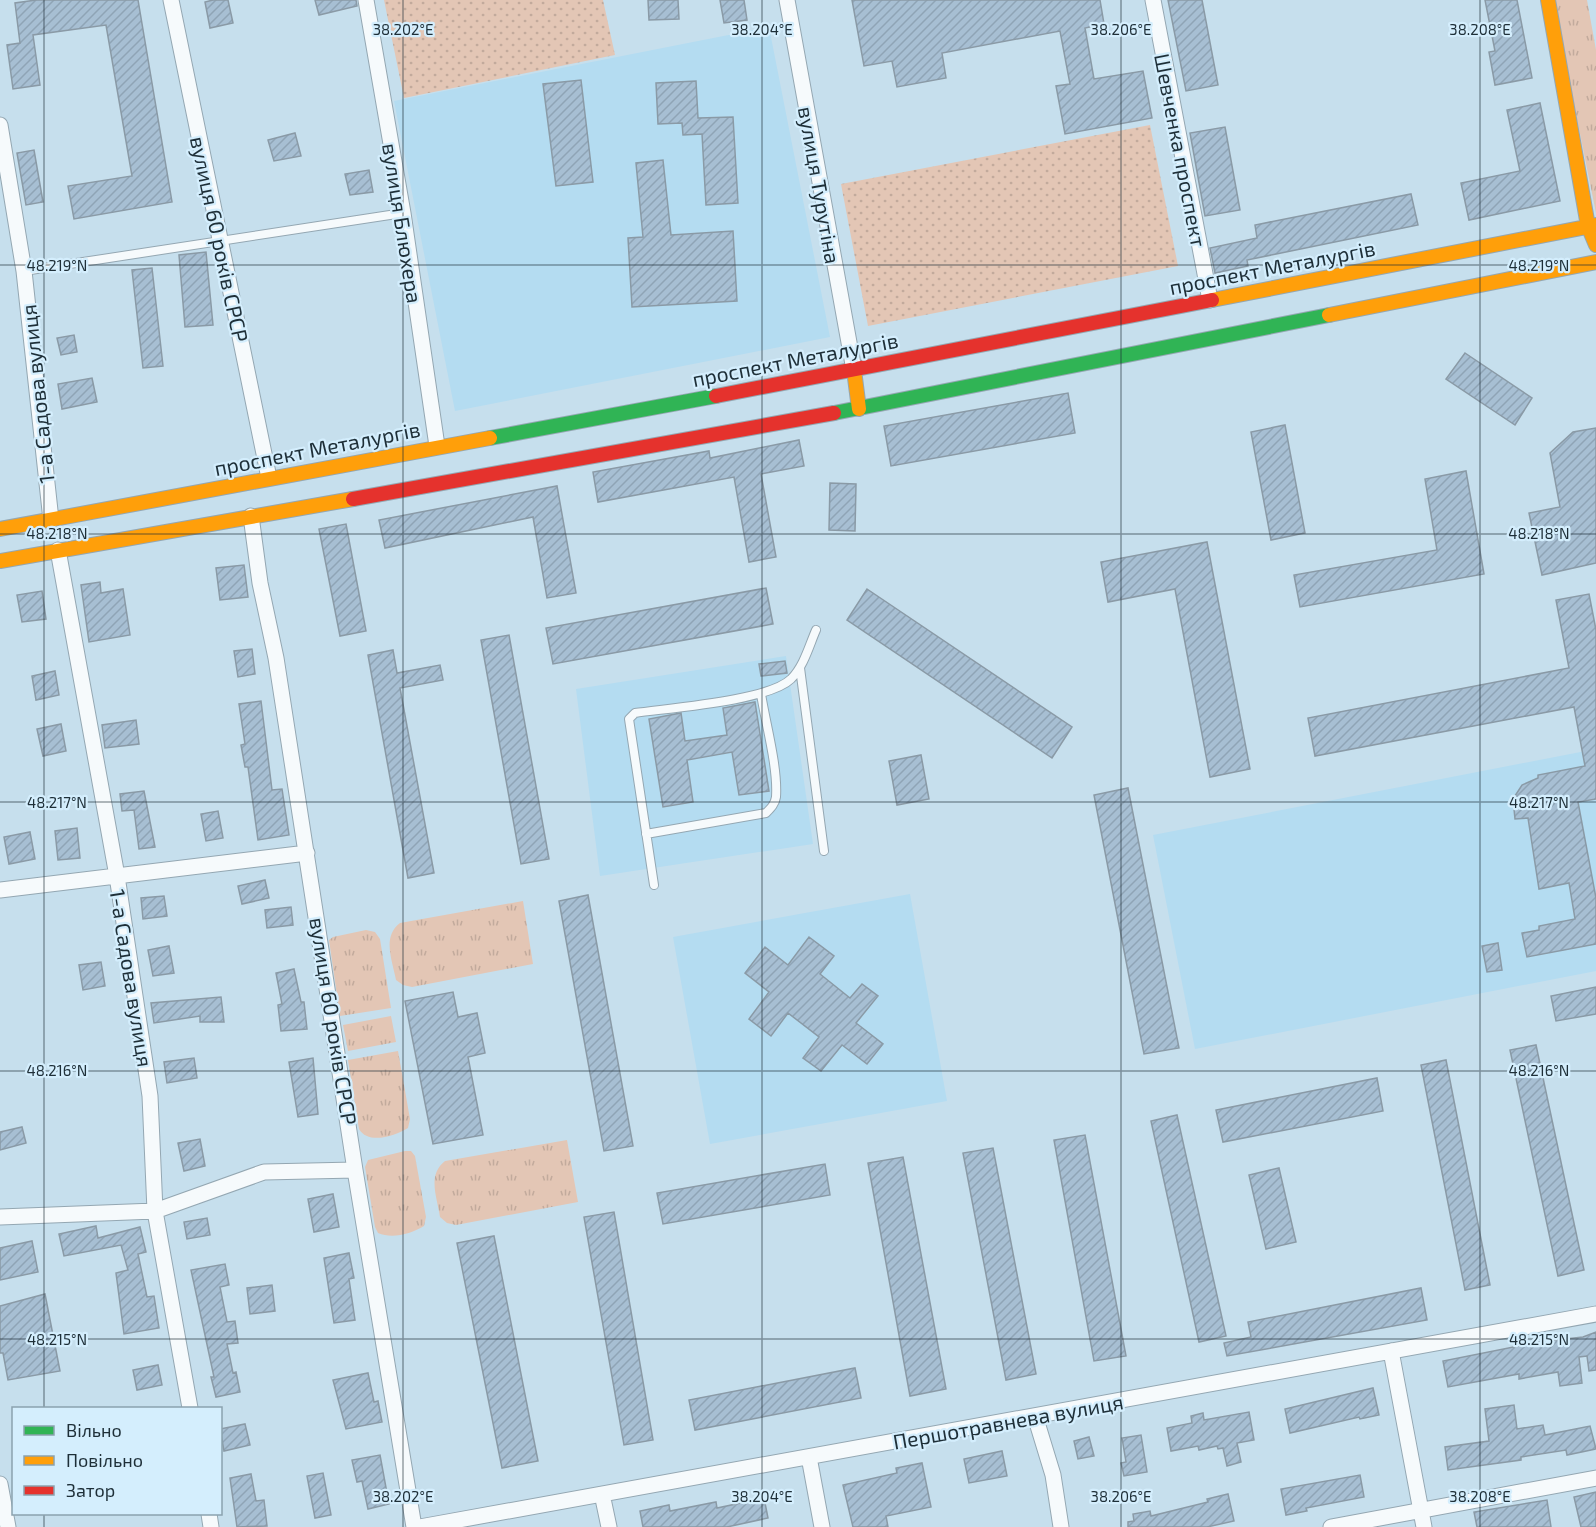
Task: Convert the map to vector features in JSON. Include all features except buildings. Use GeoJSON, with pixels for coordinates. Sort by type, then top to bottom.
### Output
{"type":"FeatureCollection","features":[{"type":"Feature","properties":{"kind":"street","name":"вулиця 60 років СРСР"},"geometry":{"type":"LineString","coordinates":[[171,0],[269,478]]}},
{"type":"Feature","properties":{"kind":"street","name":"вулиця Блюхера"},"geometry":{"type":"LineString","coordinates":[[366,0],[403,213],[437,446]]}},
{"type":"Feature","properties":{"kind":"street","name":"вулиця Турутіна"},"geometry":{"type":"LineString","coordinates":[[787,0],[854,369]]}},
{"type":"Feature","properties":{"kind":"street","name":"Шевченка проспект"},"geometry":{"type":"LineString","coordinates":[[1153,0],[1210,300]]}},
{"type":"Feature","properties":{"kind":"street"},"geometry":{"type":"LineString","coordinates":[[1548,0],[1596,245]]}},
{"type":"Feature","properties":{"kind":"street","name":"1-а Садова вулиця"},"geometry":{"type":"LineString","coordinates":[[0,125],[24,271],[55,535],[117,876],[150,1096],[155,1211],[190,1407]]}},
{"type":"Feature","properties":{"kind":"street","name":"проспект Металургів"},"geometry":{"type":"LineString","coordinates":[[0,529],[55,535],[249,499],[269,478],[416,469],[437,446],[854,369],[1592,225]]}},
{"type":"Feature","properties":{"kind":"street","name":"проспект Металургів"},"geometry":{"type":"LineString","coordinates":[[0,561],[55,535],[416,469],[859,409],[1596,262]]}},
{"type":"Feature","properties":{"kind":"street"},"geometry":{"type":"LineString","coordinates":[[854,369],[859,409]]}},
{"type":"Feature","properties":{"kind":"street","name":"вулиця 60 років СРСР"},"geometry":{"type":"LineString","coordinates":[[249,499],[414,1527]]}},
{"type":"Feature","properties":{"kind":"street"},"geometry":{"type":"LineString","coordinates":[[0,890],[307,853]]}},
{"type":"Feature","properties":{"kind":"street"},"geometry":{"type":"LineString","coordinates":[[0,1217],[155,1211],[264,1172],[355,1170]]}},
{"type":"Feature","properties":{"kind":"street","name":"Першотравнева вулиця"},"geometry":{"type":"LineString","coordinates":[[420,1527],[1596,1314]]}},
{"type":"Feature","properties":{"kind":"street"},"geometry":{"type":"LineString","coordinates":[[1391,1352],[1422,1520]]}},
{"type":"Feature","properties":{"kind":"street"},"geometry":{"type":"LineString","coordinates":[[1035,1416],[1053,1475],[1058,1525]]}},
{"type":"Feature","properties":{"kind":"street"},"geometry":{"type":"LineString","coordinates":[[809,1457],[822,1527]]}},
{"type":"Feature","properties":{"kind":"street"},"geometry":{"type":"LineString","coordinates":[[1331,1527],[1422,1520],[1596,1478]]}},
{"type":"Feature","properties":{"kind":"street"},"geometry":{"type":"LineString","coordinates":[[0,1484],[8,1527]]}},
{"type":"Feature","properties":{"kind":"street"},"geometry":{"type":"LineString","coordinates":[[602,1494],[609,1527]]}},
{"type":"Feature","properties":{"kind":"lane"},"geometry":{"type":"LineString","coordinates":[[24,271],[403,213]]}},
{"type":"Feature","properties":{"kind":"lane"},"geometry":{"type":"LineString","coordinates":[[654,885],[628,723],[631,716],[635,713],[760,694],[790,680],[800,668],[816,630]]}},
{"type":"Feature","properties":{"kind":"lane"},"geometry":{"type":"LineString","coordinates":[[800,668],[824,851]]}},
{"type":"Feature","properties":{"kind":"lane"},"geometry":{"type":"LineString","coordinates":[[646,834],[766,813],[771,807],[776,798],[774,771],[760,694]]}},
{"type":"Feature","properties":{"kind":"shaded area"},"geometry":{"type":"Polygon","coordinates":[[[769,27],[830,337],[455,411],[394,101],[769,27]]]}},
{"type":"Feature","properties":{"kind":"shaded area"},"geometry":{"type":"Polygon","coordinates":[[[786,656],[813,844],[600,876],[576,689],[786,656]]]}},
{"type":"Feature","properties":{"kind":"shaded area"},"geometry":{"type":"Polygon","coordinates":[[[1596,749],[1596,971],[1195,1049],[1153,835],[1596,749]]]}},
{"type":"Feature","properties":{"kind":"shaded area"},"geometry":{"type":"Polygon","coordinates":[[[910,894],[947,1101],[710,1144],[673,937],[910,894]]]}},
{"type":"Feature","properties":{"kind":"green space"},"geometry":{"type":"Polygon","coordinates":[[[384,0],[603,0],[615,55],[404,98],[384,0]]]}},
{"type":"Feature","properties":{"kind":"green space"},"geometry":{"type":"Polygon","coordinates":[[[1553,0],[1587,0],[1596,50],[1596,213],[1553,0]]]}},
{"type":"Feature","properties":{"kind":"green space"},"geometry":{"type":"Polygon","coordinates":[[[1150,125],[1178,266],[868,326],[841,184],[1150,125]]]}},
{"type":"Feature","properties":{"kind":"green space"},"geometry":{"type":"Polygon","coordinates":[[[523,901],[533,964],[412,987],[396,980],[390,942],[394,929],[400,923],[523,901]]]}},
{"type":"Feature","properties":{"kind":"green space"},"geometry":{"type":"Polygon","coordinates":[[[366,930],[375,932],[380,939],[391,1008],[340,1016],[329,940],[333,937],[366,930]]]}},
{"type":"Feature","properties":{"kind":"green space"},"geometry":{"type":"Polygon","coordinates":[[[391,1016],[396,1042],[348,1051],[343,1025],[391,1016]]]}},
{"type":"Feature","properties":{"kind":"green space"},"geometry":{"type":"Polygon","coordinates":[[[398,1051],[410,1119],[408,1128],[382,1138],[369,1137],[359,1129],[348,1060],[398,1051]]]}},
{"type":"Feature","properties":{"kind":"green space"},"geometry":{"type":"Polygon","coordinates":[[[567,1140],[578,1202],[456,1225],[447,1223],[440,1217],[435,1180],[439,1167],[445,1161],[567,1140]]]}},
{"type":"Feature","properties":{"kind":"green space"},"geometry":{"type":"Polygon","coordinates":[[[411,1151],[415,1156],[426,1217],[424,1226],[401,1235],[383,1235],[378,1233],[375,1227],[365,1167],[368,1160],[411,1151]]]}},
{"type":"Feature","properties":{"kind":"traffic: fast"},"geometry":{"type":"LineString","coordinates":[[834,413],[1329,315]]}},
{"type":"Feature","properties":{"kind":"traffic: fast"},"geometry":{"type":"LineString","coordinates":[[490,438],[716,396]]}},
{"type":"Feature","properties":{"kind":"traffic: slow"},"geometry":{"type":"LineString","coordinates":[[1548,0],[1588,226],[1596,245]]}},
{"type":"Feature","properties":{"kind":"traffic: slow"},"geometry":{"type":"LineString","coordinates":[[1212,300],[1596,225]]}},
{"type":"Feature","properties":{"kind":"traffic: slow"},"geometry":{"type":"LineString","coordinates":[[1329,315],[1596,262]]}},
{"type":"Feature","properties":{"kind":"traffic: slow"},"geometry":{"type":"LineString","coordinates":[[854,370],[859,409]]}},
{"type":"Feature","properties":{"kind":"traffic: slow"},"geometry":{"type":"LineString","coordinates":[[0,529],[490,438]]}},
{"type":"Feature","properties":{"kind":"traffic: slow"},"geometry":{"type":"LineString","coordinates":[[0,561],[353,499]]}},
{"type":"Feature","properties":{"kind":"traffic: jam"},"geometry":{"type":"LineString","coordinates":[[716,396],[1212,300]]}},
{"type":"Feature","properties":{"kind":"traffic: jam"},"geometry":{"type":"LineString","coordinates":[[353,499],[834,413]]}}]}
